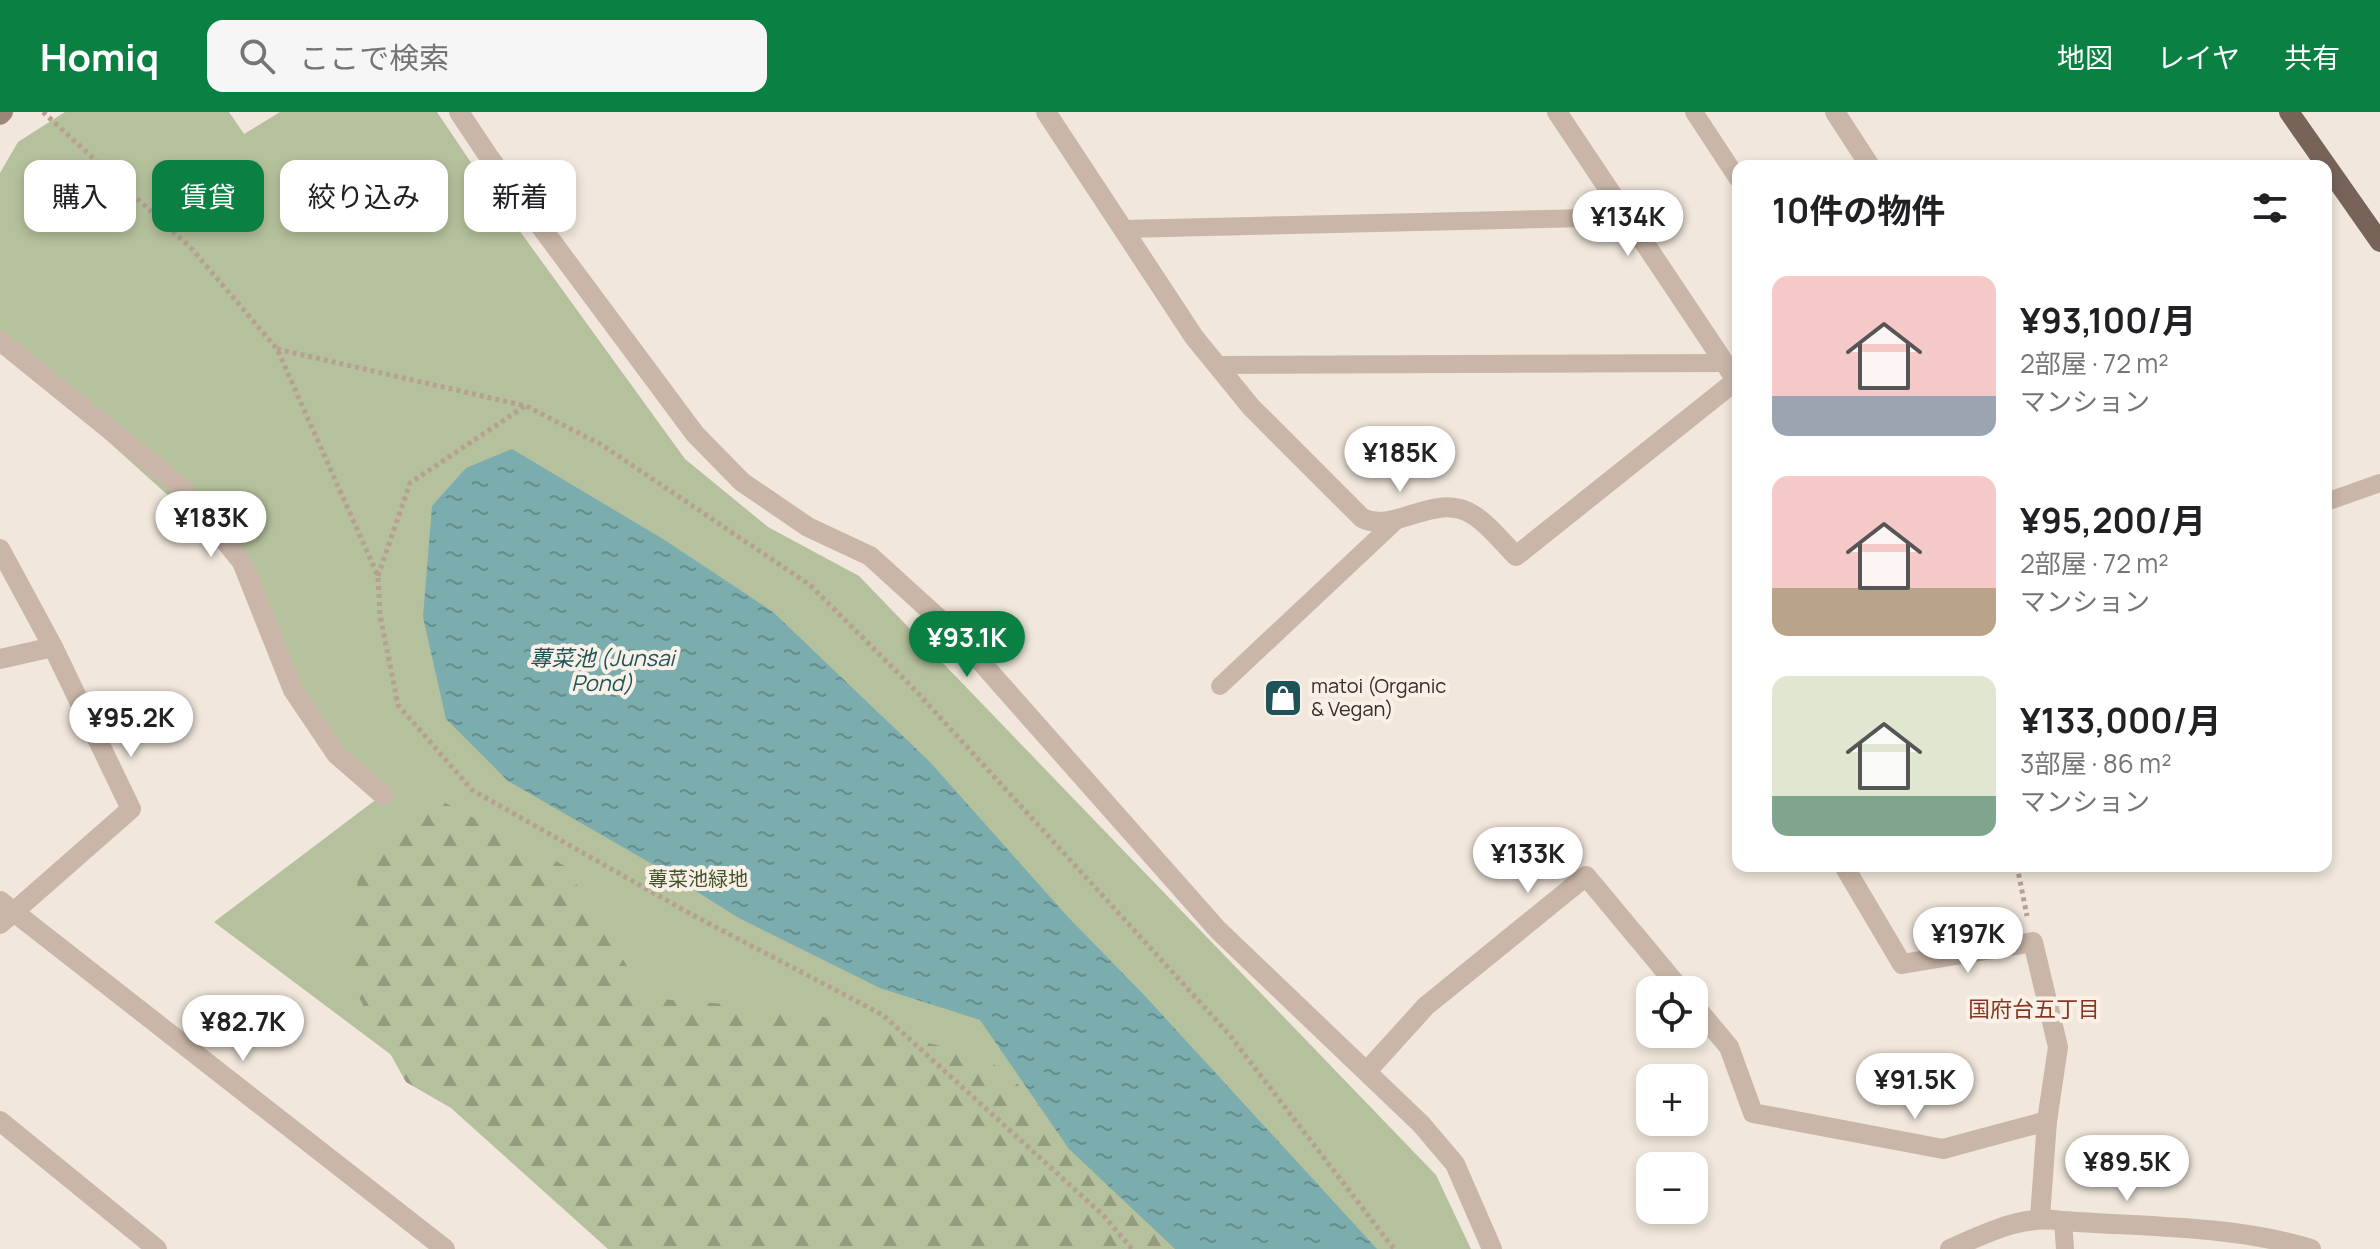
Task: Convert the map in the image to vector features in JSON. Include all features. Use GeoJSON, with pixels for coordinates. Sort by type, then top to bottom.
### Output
{"type":"FeatureCollection","features":[{"type":"Feature","properties":{"kind":"main road"},"geometry":{"type":"LineString","coordinates":[[2289,112],[2323,160]]}},
{"type":"Feature","properties":{"kind":"main road"},"geometry":{"type":"LineString","coordinates":[[2332,173],[2380,242]]}},
{"type":"Feature","properties":{"kind":"street"},"geometry":{"type":"LineString","coordinates":[[459,112],[695,434],[742,482],[808,527],[870,556],[958,636],[1218,930],[1421,1124],[1455,1164],[1492,1249]]}},
{"type":"Feature","properties":{"kind":"street"},"geometry":{"type":"LineString","coordinates":[[1046,112],[1194,337],[1251,407],[1362,518],[1372,523],[1424,509],[1447,507],[1474,515],[1516,556],[1732,374],[1557,112]]}},
{"type":"Feature","properties":{"kind":"street"},"geometry":{"type":"LineString","coordinates":[[1835,112],[1866,160]]}},
{"type":"Feature","properties":{"kind":"street"},"geometry":{"type":"LineString","coordinates":[[0,341],[183,489],[242,562],[293,690],[336,754],[383,795]]}},
{"type":"Feature","properties":{"kind":"street"},"geometry":{"type":"LineString","coordinates":[[0,549],[53,647],[131,809],[5,912],[445,1249]]}},
{"type":"Feature","properties":{"kind":"street"},"geometry":{"type":"LineString","coordinates":[[0,659],[53,647]]}},
{"type":"Feature","properties":{"kind":"street"},"geometry":{"type":"LineString","coordinates":[[1848,872],[1902,964],[2033,942],[2058,1047],[2047,1121],[2040,1217]]}},
{"type":"Feature","properties":{"kind":"street"},"geometry":{"type":"LineString","coordinates":[[1367,1071],[1426,1006],[1586,876],[1669,976]]}},
{"type":"Feature","properties":{"kind":"street"},"geometry":{"type":"LineString","coordinates":[[1708,1022],[1729,1047],[1753,1113],[1943,1149],[2047,1121]]}},
{"type":"Feature","properties":{"kind":"street"},"geometry":{"type":"LineString","coordinates":[[0,1121],[157,1249]]}},
{"type":"Feature","properties":{"kind":"street"},"geometry":{"type":"LineString","coordinates":[[1950,1249],[1994,1229],[2040,1217],[2217,1232],[2311,1249]]}},
{"type":"Feature","properties":{"kind":"lane"},"geometry":{"type":"LineString","coordinates":[[1694,112],[1732,170]]}},
{"type":"Feature","properties":{"kind":"lane"},"geometry":{"type":"LineString","coordinates":[[1123,229],[1627,217]]}},
{"type":"Feature","properties":{"kind":"lane"},"geometry":{"type":"LineString","coordinates":[[1217,365],[1732,374]]}},
{"type":"Feature","properties":{"kind":"lane"},"geometry":{"type":"LineString","coordinates":[[2332,500],[2380,483]]}},
{"type":"Feature","properties":{"kind":"lane"},"geometry":{"type":"LineString","coordinates":[[1220,686],[1399,518]]}},
{"type":"Feature","properties":{"kind":"lane"},"geometry":{"type":"LineString","coordinates":[[2063,1221],[2065,1249]]}},
{"type":"Feature","properties":{"kind":"path"},"geometry":{"type":"LineString","coordinates":[[43,112],[192,249],[277,349],[378,576],[380,615],[398,705],[472,790],[689,913],[883,1015],[1104,1216],[1132,1249]]}},
{"type":"Feature","properties":{"kind":"path"},"geometry":{"type":"LineString","coordinates":[[277,349],[526,406],[602,445],[810,585],[916,691],[1228,1033],[1394,1249]]}},
{"type":"Feature","properties":{"kind":"path"},"geometry":{"type":"LineString","coordinates":[[378,576],[410,483],[526,406]]}},
{"type":"Feature","properties":{"kind":"path"},"geometry":{"type":"LineString","coordinates":[[2018,872],[2033,942]]}},
{"type":"Feature","properties":{"kind":"green space","name":"蓴菜池緑地"},"geometry":{"type":"Polygon","coordinates":[[[65,112],[229,112],[244,134],[280,112],[437,112],[469,160],[464,160],[464,232],[520,232],[685,459],[768,527],[859,576],[1436,1175],[1471,1249],[650,1249],[214,922],[382,795],[293,690],[242,562],[0,344],[0,173],[18,142],[65,112]]]}},
{"type":"Feature","properties":{"kind":"green space"},"geometry":{"type":"Polygon","coordinates":[[[436,798],[565,866],[647,998],[791,1009],[985,1057],[1181,1221],[1210,1249],[608,1249],[451,1108],[406,1082],[352,985],[359,854],[436,798]]]}},
{"type":"Feature","properties":{"kind":"water","name":"蓴菜池 (Junsai Pond)"},"geometry":{"type":"Polygon","coordinates":[[[512,449],[663,539],[773,612],[930,762],[1067,916],[1145,996],[1377,1249],[1175,1249],[1069,1149],[980,1020],[880,988],[737,917],[666,872],[508,781],[446,719],[423,617],[432,506],[466,468],[512,449]]]}},
{"type":"Feature","properties":{"kind":"place","name":"matoi (Organic & Vegan)"},"geometry":{"type":"Point","coordinates":[1283,698]}},
{"type":"Feature","properties":{"kind":"district","name":"国府台五丁目"},"geometry":{"type":"Point","coordinates":[2034,1009]}}]}
